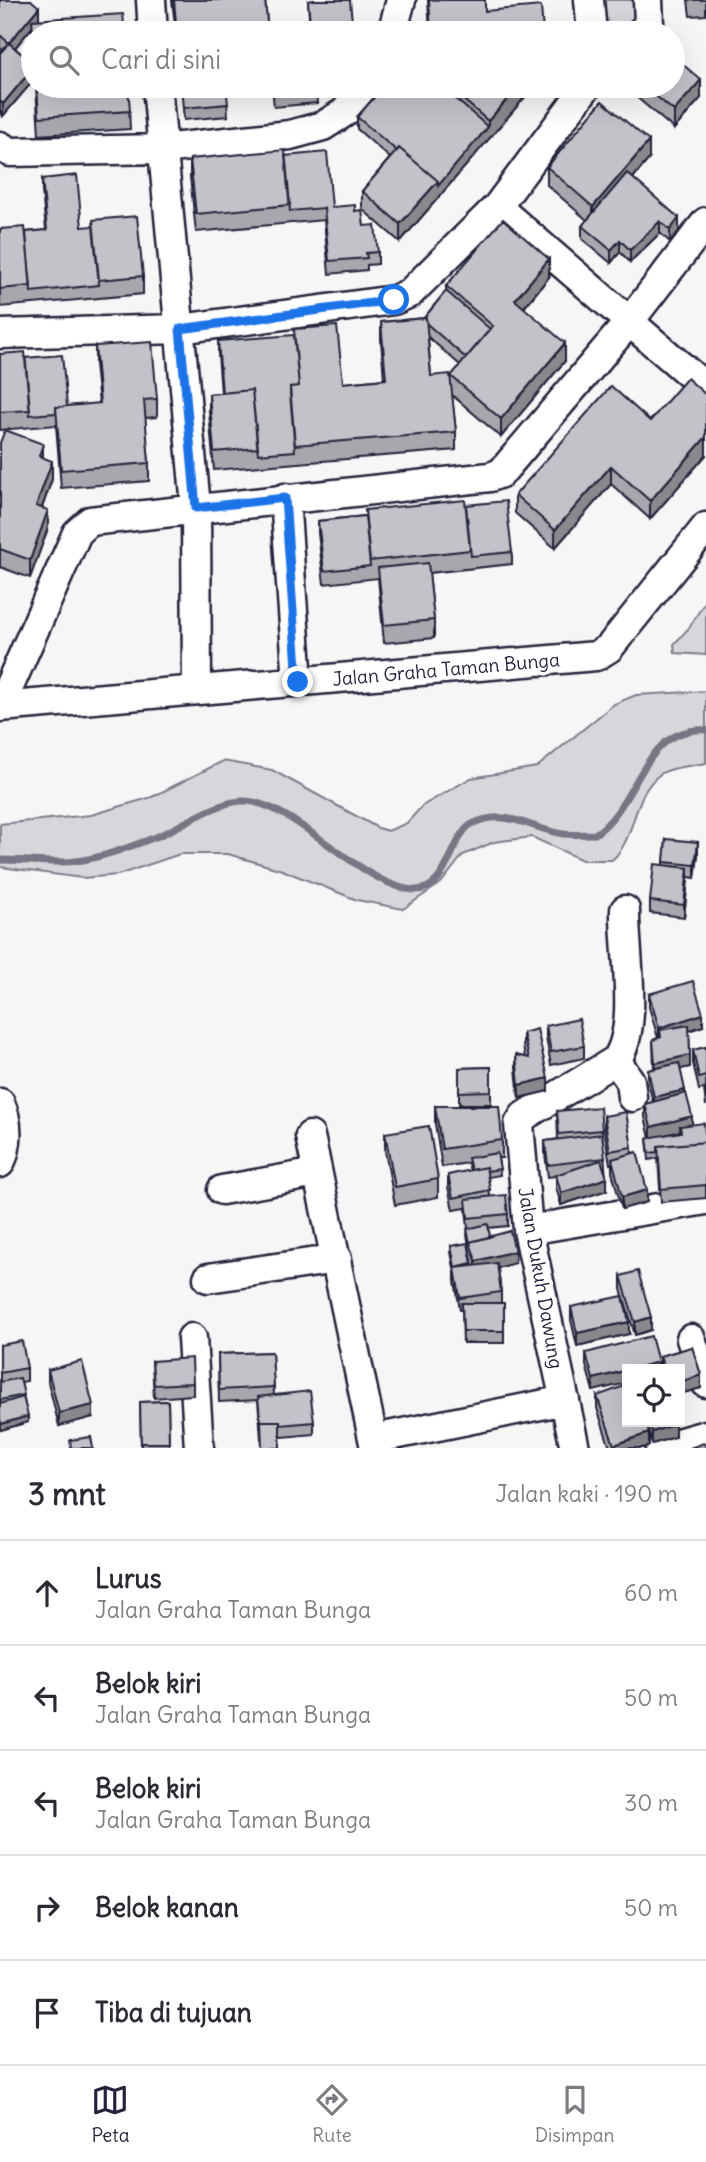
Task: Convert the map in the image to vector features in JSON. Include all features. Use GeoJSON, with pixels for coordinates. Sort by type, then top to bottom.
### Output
{"type":"FeatureCollection","features":[{"type":"Feature","properties":{"kind":"street"},"geometry":{"type":"LineString","coordinates":[[395,21],[401,0]]}},
{"type":"Feature","properties":{"kind":"street"},"geometry":{"type":"LineString","coordinates":[[589,0],[591,21]]}},
{"type":"Feature","properties":{"kind":"street"},"geometry":{"type":"LineString","coordinates":[[648,0],[649,21]]}},
{"type":"Feature","properties":{"kind":"street"},"geometry":{"type":"LineString","coordinates":[[147,1],[151,21]]}},
{"type":"Feature","properties":{"kind":"street"},"geometry":{"type":"LineString","coordinates":[[158,98],[196,508],[197,690]]}},
{"type":"Feature","properties":{"kind":"street"},"geometry":{"type":"LineString","coordinates":[[0,146],[10,152],[162,149],[290,135],[323,126],[345,112],[356,98]]}},
{"type":"Feature","properties":{"kind":"street"},"geometry":{"type":"LineString","coordinates":[[0,334],[180,329],[394,300],[410,293],[497,207],[578,98]]}},
{"type":"Feature","properties":{"kind":"street"},"geometry":{"type":"LineString","coordinates":[[497,207],[706,388]]}},
{"type":"Feature","properties":{"kind":"street","name":"Jalan Graha Taman Bunga"},"geometry":{"type":"LineString","coordinates":[[706,222],[629,322],[501,473],[90,521],[81,527],[0,707],[596,656],[609,648],[706,527]]}},
{"type":"Feature","properties":{"kind":"street"},"geometry":{"type":"LineString","coordinates":[[285,498],[298,682]]}},
{"type":"Feature","properties":{"kind":"street"},"geometry":{"type":"LineString","coordinates":[[625,911],[624,948],[630,1004],[625,1044],[616,1060],[629,1081],[632,1097]]}},
{"type":"Feature","properties":{"kind":"street","name":"Jalan Dukuh Dawung"},"geometry":{"type":"LineString","coordinates":[[575,1448],[528,1230],[518,1130],[521,1119],[616,1060]]}},
{"type":"Feature","properties":{"kind":"street"},"geometry":{"type":"LineString","coordinates":[[0,1103],[6,1132],[5,1152],[0,1163]]}},
{"type":"Feature","properties":{"kind":"street"},"geometry":{"type":"LineString","coordinates":[[310,1136],[374,1443],[565,1400]]}},
{"type":"Feature","properties":{"kind":"street"},"geometry":{"type":"LineString","coordinates":[[222,1190],[317,1173]]}},
{"type":"Feature","properties":{"kind":"street"},"geometry":{"type":"LineString","coordinates":[[528,1230],[706,1199]]}},
{"type":"Feature","properties":{"kind":"street"},"geometry":{"type":"LineString","coordinates":[[208,1278],[337,1259]]}},
{"type":"Feature","properties":{"kind":"street"},"geometry":{"type":"LineString","coordinates":[[192,1339],[200,1448]]}},
{"type":"Feature","properties":{"kind":"street"},"geometry":{"type":"LineString","coordinates":[[691,1339],[706,1383]]}},
{"type":"Feature","properties":{"kind":"street"},"geometry":{"type":"LineString","coordinates":[[660,1448],[706,1435]]}},
{"type":"Feature","properties":{"kind":"shaded area"},"geometry":{"type":"Polygon","coordinates":[[[601,0],[636,0],[637,19],[635,21],[602,21],[601,0]]]}},
{"type":"Feature","properties":{"kind":"shaded area"},"geometry":{"type":"Polygon","coordinates":[[[706,600],[706,655],[675,653],[674,644],[689,628],[706,600]]]}},
{"type":"Feature","properties":{"kind":"shaded area"},"geometry":{"type":"Polygon","coordinates":[[[706,691],[706,763],[669,770],[650,784],[643,794],[626,841],[612,860],[582,860],[532,837],[494,842],[463,855],[441,883],[403,909],[357,900],[282,870],[228,854],[180,854],[118,875],[82,878],[0,867],[0,824],[91,815],[152,797],[223,761],[272,770],[388,831],[407,823],[422,806],[471,778],[537,767],[614,704],[636,695],[706,691]]]}},
{"type":"Feature","properties":{"kind":"building"},"geometry":{"type":"Polygon","coordinates":[[[0,0],[31,0],[39,7],[27,21],[21,21],[21,29],[9,43],[0,35],[0,0]]]}},
{"type":"Feature","properties":{"kind":"building"},"geometry":{"type":"Polygon","coordinates":[[[174,0],[265,0],[267,21],[176,21],[174,0]]]}},
{"type":"Feature","properties":{"kind":"building"},"geometry":{"type":"Polygon","coordinates":[[[350,0],[352,21],[310,21],[308,1],[350,0]]]}},
{"type":"Feature","properties":{"kind":"building"},"geometry":{"type":"Polygon","coordinates":[[[429,0],[485,0],[485,11],[541,6],[542,21],[430,21],[429,0]]]}},
{"type":"Feature","properties":{"kind":"building"},"geometry":{"type":"Polygon","coordinates":[[[123,14],[124,21],[32,21],[123,14]]]}},
{"type":"Feature","properties":{"kind":"building"},"geometry":{"type":"Polygon","coordinates":[[[9,43],[21,54],[21,82],[3,104],[0,101],[0,53],[9,43]]]}},
{"type":"Feature","properties":{"kind":"building"},"geometry":{"type":"Polygon","coordinates":[[[685,66],[701,80],[674,111],[658,98],[685,98],[685,66]]]}},
{"type":"Feature","properties":{"kind":"building"},"geometry":{"type":"Polygon","coordinates":[[[38,98],[129,98],[130,111],[39,117],[38,98]]]}},
{"type":"Feature","properties":{"kind":"building"},"geometry":{"type":"Polygon","coordinates":[[[183,98],[227,98],[228,104],[184,108],[183,98]]]}},
{"type":"Feature","properties":{"kind":"building"},"geometry":{"type":"Polygon","coordinates":[[[374,98],[455,98],[488,127],[438,186],[438,181],[357,117],[374,98]]]}},
{"type":"Feature","properties":{"kind":"building"},"geometry":{"type":"Polygon","coordinates":[[[462,98],[508,98],[488,121],[462,98]]]}},
{"type":"Feature","properties":{"kind":"building"},"geometry":{"type":"Polygon","coordinates":[[[602,101],[649,141],[593,207],[547,167],[602,101]]]}},
{"type":"Feature","properties":{"kind":"building"},"geometry":{"type":"Polygon","coordinates":[[[399,148],[438,181],[400,224],[362,191],[399,148]]]}},
{"type":"Feature","properties":{"kind":"building"},"geometry":{"type":"Polygon","coordinates":[[[285,150],[290,205],[196,214],[190,159],[285,150]]]}},
{"type":"Feature","properties":{"kind":"building"},"geometry":{"type":"Polygon","coordinates":[[[327,152],[332,207],[355,205],[355,211],[362,210],[364,226],[375,225],[378,252],[366,253],[367,258],[329,261],[324,208],[290,211],[285,156],[327,152]]]}},
{"type":"Feature","properties":{"kind":"building"},"geometry":{"type":"Polygon","coordinates":[[[627,173],[679,218],[670,230],[660,221],[630,250],[620,240],[611,250],[582,226],[627,173]]]}},
{"type":"Feature","properties":{"kind":"building"},"geometry":{"type":"Polygon","coordinates":[[[77,175],[82,227],[93,226],[99,285],[31,292],[26,232],[47,230],[42,179],[77,175]]]}},
{"type":"Feature","properties":{"kind":"building"},"geometry":{"type":"Polygon","coordinates":[[[137,216],[143,276],[99,280],[93,220],[137,216]]]}},
{"type":"Feature","properties":{"kind":"building"},"geometry":{"type":"Polygon","coordinates":[[[503,219],[549,259],[515,300],[565,343],[501,419],[451,376],[493,326],[446,286],[503,219]]]}},
{"type":"Feature","properties":{"kind":"building"},"geometry":{"type":"Polygon","coordinates":[[[25,227],[31,286],[0,289],[0,229],[25,227]]]}},
{"type":"Feature","properties":{"kind":"building"},"geometry":{"type":"Polygon","coordinates":[[[446,291],[490,329],[466,358],[427,324],[424,318],[446,291]]]}},
{"type":"Feature","properties":{"kind":"building"},"geometry":{"type":"Polygon","coordinates":[[[426,318],[431,376],[450,374],[456,432],[295,445],[290,387],[299,386],[294,329],[337,326],[343,383],[386,379],[381,322],[426,318]]]}},
{"type":"Feature","properties":{"kind":"building"},"geometry":{"type":"Polygon","coordinates":[[[294,335],[299,386],[290,387],[295,451],[258,454],[252,390],[222,393],[218,341],[294,335]]]}},
{"type":"Feature","properties":{"kind":"building"},"geometry":{"type":"Polygon","coordinates":[[[152,342],[157,399],[144,400],[149,463],[61,470],[56,407],[100,403],[95,346],[152,342]]]}},
{"type":"Feature","properties":{"kind":"building"},"geometry":{"type":"Polygon","coordinates":[[[25,352],[30,410],[0,412],[0,354],[25,352]]]}},
{"type":"Feature","properties":{"kind":"building"},"geometry":{"type":"Polygon","coordinates":[[[62,355],[67,406],[56,407],[56,413],[30,415],[25,358],[62,355]]]}},
{"type":"Feature","properties":{"kind":"building"},"geometry":{"type":"Polygon","coordinates":[[[687,378],[706,395],[706,437],[650,501],[611,466],[555,530],[515,495],[611,386],[650,421],[687,378]]]}},
{"type":"Feature","properties":{"kind":"building"},"geometry":{"type":"Polygon","coordinates":[[[252,390],[258,448],[214,452],[209,394],[252,390]]]}},
{"type":"Feature","properties":{"kind":"building"},"geometry":{"type":"Polygon","coordinates":[[[5,430],[43,444],[39,456],[52,461],[36,506],[48,510],[30,560],[0,549],[0,443],[5,430]]]}},
{"type":"Feature","properties":{"kind":"building"},"geometry":{"type":"Polygon","coordinates":[[[465,500],[470,550],[370,561],[365,510],[465,500]]]}},
{"type":"Feature","properties":{"kind":"building"},"geometry":{"type":"Polygon","coordinates":[[[506,501],[512,552],[471,556],[466,505],[506,501]]]}},
{"type":"Feature","properties":{"kind":"building"},"geometry":{"type":"Polygon","coordinates":[[[365,516],[370,566],[324,571],[318,521],[365,516]]]}},
{"type":"Feature","properties":{"kind":"building"},"geometry":{"type":"Polygon","coordinates":[[[428,563],[434,620],[384,625],[378,568],[428,563]]]}},
{"type":"Feature","properties":{"kind":"building"},"geometry":{"type":"Polygon","coordinates":[[[666,839],[698,842],[695,865],[664,862],[666,839]]]}},
{"type":"Feature","properties":{"kind":"building"},"geometry":{"type":"Polygon","coordinates":[[[654,864],[688,868],[684,905],[650,901],[654,864]]]}},
{"type":"Feature","properties":{"kind":"building"},"geometry":{"type":"Polygon","coordinates":[[[693,981],[703,1014],[659,1028],[649,994],[693,981]]]}},
{"type":"Feature","properties":{"kind":"building"},"geometry":{"type":"Polygon","coordinates":[[[579,1019],[584,1046],[551,1052],[546,1026],[579,1019]]]}},
{"type":"Feature","properties":{"kind":"building"},"geometry":{"type":"Polygon","coordinates":[[[689,1025],[690,1055],[655,1063],[653,1040],[661,1037],[660,1030],[689,1025]]]}},
{"type":"Feature","properties":{"kind":"building"},"geometry":{"type":"Polygon","coordinates":[[[537,1029],[548,1078],[519,1085],[516,1055],[529,1058],[523,1033],[537,1029]]]}},
{"type":"Feature","properties":{"kind":"building"},"geometry":{"type":"Polygon","coordinates":[[[706,1047],[706,1076],[699,1078],[693,1050],[706,1047]]]}},
{"type":"Feature","properties":{"kind":"building"},"geometry":{"type":"Polygon","coordinates":[[[679,1063],[685,1090],[654,1097],[648,1070],[679,1063]]]}},
{"type":"Feature","properties":{"kind":"building"},"geometry":{"type":"Polygon","coordinates":[[[491,1067],[491,1091],[459,1092],[459,1068],[491,1067]]]}},
{"type":"Feature","properties":{"kind":"building"},"geometry":{"type":"Polygon","coordinates":[[[686,1093],[692,1116],[651,1127],[645,1104],[686,1093]]]}},
{"type":"Feature","properties":{"kind":"building"},"geometry":{"type":"Polygon","coordinates":[[[435,1106],[499,1106],[502,1140],[442,1149],[435,1106]]]}},
{"type":"Feature","properties":{"kind":"building"},"geometry":{"type":"Polygon","coordinates":[[[600,1107],[602,1130],[559,1134],[557,1111],[600,1107]]]}},
{"type":"Feature","properties":{"kind":"building"},"geometry":{"type":"Polygon","coordinates":[[[626,1112],[632,1147],[610,1151],[604,1116],[626,1112]]]}},
{"type":"Feature","properties":{"kind":"building"},"geometry":{"type":"Polygon","coordinates":[[[704,1123],[706,1142],[658,1146],[658,1152],[649,1153],[647,1138],[681,1132],[680,1126],[704,1123]]]}},
{"type":"Feature","properties":{"kind":"building"},"geometry":{"type":"Polygon","coordinates":[[[429,1126],[438,1179],[395,1187],[385,1133],[429,1126]]]}},
{"type":"Feature","properties":{"kind":"building"},"geometry":{"type":"Polygon","coordinates":[[[602,1134],[605,1158],[548,1165],[545,1141],[602,1134]]]}},
{"type":"Feature","properties":{"kind":"building"},"geometry":{"type":"Polygon","coordinates":[[[706,1142],[706,1185],[661,1189],[658,1146],[706,1142]]]}},
{"type":"Feature","properties":{"kind":"building"},"geometry":{"type":"Polygon","coordinates":[[[637,1152],[647,1190],[622,1197],[612,1159],[637,1152]]]}},
{"type":"Feature","properties":{"kind":"building"},"geometry":{"type":"Polygon","coordinates":[[[497,1153],[500,1169],[487,1171],[486,1167],[471,1170],[468,1158],[497,1153]]]}},
{"type":"Feature","properties":{"kind":"building"},"geometry":{"type":"Polygon","coordinates":[[[601,1160],[607,1178],[561,1193],[556,1175],[601,1160]]]}},
{"type":"Feature","properties":{"kind":"building"},"geometry":{"type":"Polygon","coordinates":[[[486,1167],[490,1190],[453,1198],[448,1175],[486,1167]]]}},
{"type":"Feature","properties":{"kind":"building"},"geometry":{"type":"Polygon","coordinates":[[[506,1195],[508,1214],[468,1218],[466,1199],[506,1195]]]}},
{"type":"Feature","properties":{"kind":"building"},"geometry":{"type":"Polygon","coordinates":[[[488,1224],[490,1237],[470,1243],[467,1229],[488,1224]]]}},
{"type":"Feature","properties":{"kind":"building"},"geometry":{"type":"Polygon","coordinates":[[[510,1231],[515,1251],[476,1261],[470,1242],[510,1231]]]}},
{"type":"Feature","properties":{"kind":"building"},"geometry":{"type":"Polygon","coordinates":[[[468,1243],[472,1263],[455,1267],[451,1246],[468,1243]]]}},
{"type":"Feature","properties":{"kind":"building"},"geometry":{"type":"Polygon","coordinates":[[[497,1263],[501,1292],[460,1298],[455,1268],[497,1263]]]}},
{"type":"Feature","properties":{"kind":"building"},"geometry":{"type":"Polygon","coordinates":[[[638,1271],[651,1317],[635,1322],[621,1276],[638,1271]]]}},
{"type":"Feature","properties":{"kind":"building"},"geometry":{"type":"Polygon","coordinates":[[[623,1296],[629,1322],[577,1333],[571,1307],[623,1296]]]}},
{"type":"Feature","properties":{"kind":"building"},"geometry":{"type":"Polygon","coordinates":[[[462,1303],[504,1303],[504,1331],[463,1331],[462,1303]]]}},
{"type":"Feature","properties":{"kind":"building"},"geometry":{"type":"Polygon","coordinates":[[[651,1336],[658,1362],[622,1364],[622,1371],[593,1379],[586,1353],[651,1336]]]}},
{"type":"Feature","properties":{"kind":"building"},"geometry":{"type":"Polygon","coordinates":[[[22,1341],[27,1368],[0,1373],[0,1345],[22,1341]]]}},
{"type":"Feature","properties":{"kind":"building"},"geometry":{"type":"Polygon","coordinates":[[[692,1347],[701,1375],[685,1380],[685,1364],[662,1364],[660,1356],[692,1347]]]}},
{"type":"Feature","properties":{"kind":"building"},"geometry":{"type":"Polygon","coordinates":[[[272,1352],[274,1387],[219,1390],[218,1354],[272,1352]]]}},
{"type":"Feature","properties":{"kind":"building"},"geometry":{"type":"Polygon","coordinates":[[[192,1358],[193,1383],[154,1385],[152,1361],[192,1358]]]}},
{"type":"Feature","properties":{"kind":"building"},"geometry":{"type":"Polygon","coordinates":[[[82,1361],[93,1405],[59,1413],[48,1370],[82,1361]]]}},
{"type":"Feature","properties":{"kind":"building"},"geometry":{"type":"Polygon","coordinates":[[[20,1378],[24,1395],[0,1400],[0,1382],[20,1378]]]}},
{"type":"Feature","properties":{"kind":"building"},"geometry":{"type":"Polygon","coordinates":[[[622,1387],[622,1427],[647,1427],[649,1433],[614,1445],[597,1396],[622,1387]]]}},
{"type":"Feature","properties":{"kind":"building"},"geometry":{"type":"Polygon","coordinates":[[[310,1391],[314,1422],[280,1425],[280,1421],[261,1421],[261,1427],[258,1397],[310,1391]]]}},
{"type":"Feature","properties":{"kind":"building"},"geometry":{"type":"Polygon","coordinates":[[[23,1397],[28,1416],[1,1424],[0,1404],[23,1397]]]}},
{"type":"Feature","properties":{"kind":"building"},"geometry":{"type":"Polygon","coordinates":[[[168,1401],[169,1443],[141,1443],[140,1402],[168,1401]]]}},
{"type":"Feature","properties":{"kind":"building"},"geometry":{"type":"Polygon","coordinates":[[[261,1421],[280,1421],[280,1448],[262,1448],[261,1421]]]}},
{"type":"Feature","properties":{"kind":"building"},"geometry":{"type":"Polygon","coordinates":[[[650,1427],[666,1427],[652,1432],[650,1427]]]}},
{"type":"Feature","properties":{"kind":"building"},"geometry":{"type":"Polygon","coordinates":[[[91,1437],[93,1448],[71,1448],[70,1440],[91,1437]]]}},
{"type":"Feature","properties":{"kind":"building"},"geometry":{"type":"Polygon","coordinates":[[[704,1443],[706,1448],[690,1448],[704,1443]]]}},
{"type":"Feature","properties":{"kind":"waterway"},"geometry":{"type":"LineString","coordinates":[[0,860],[70,862],[95,857],[156,837],[222,805],[243,801],[262,804],[283,814],[374,876],[396,886],[416,890],[427,888],[443,872],[465,830],[484,819],[507,818],[563,834],[595,834],[621,805],[654,754],[668,741],[685,732],[706,730]]}},
{"type":"Feature","properties":{"kind":"route"},"geometry":{"type":"LineString","coordinates":[[298,682],[285,498],[196,508],[180,329],[394,300]]}}]}
